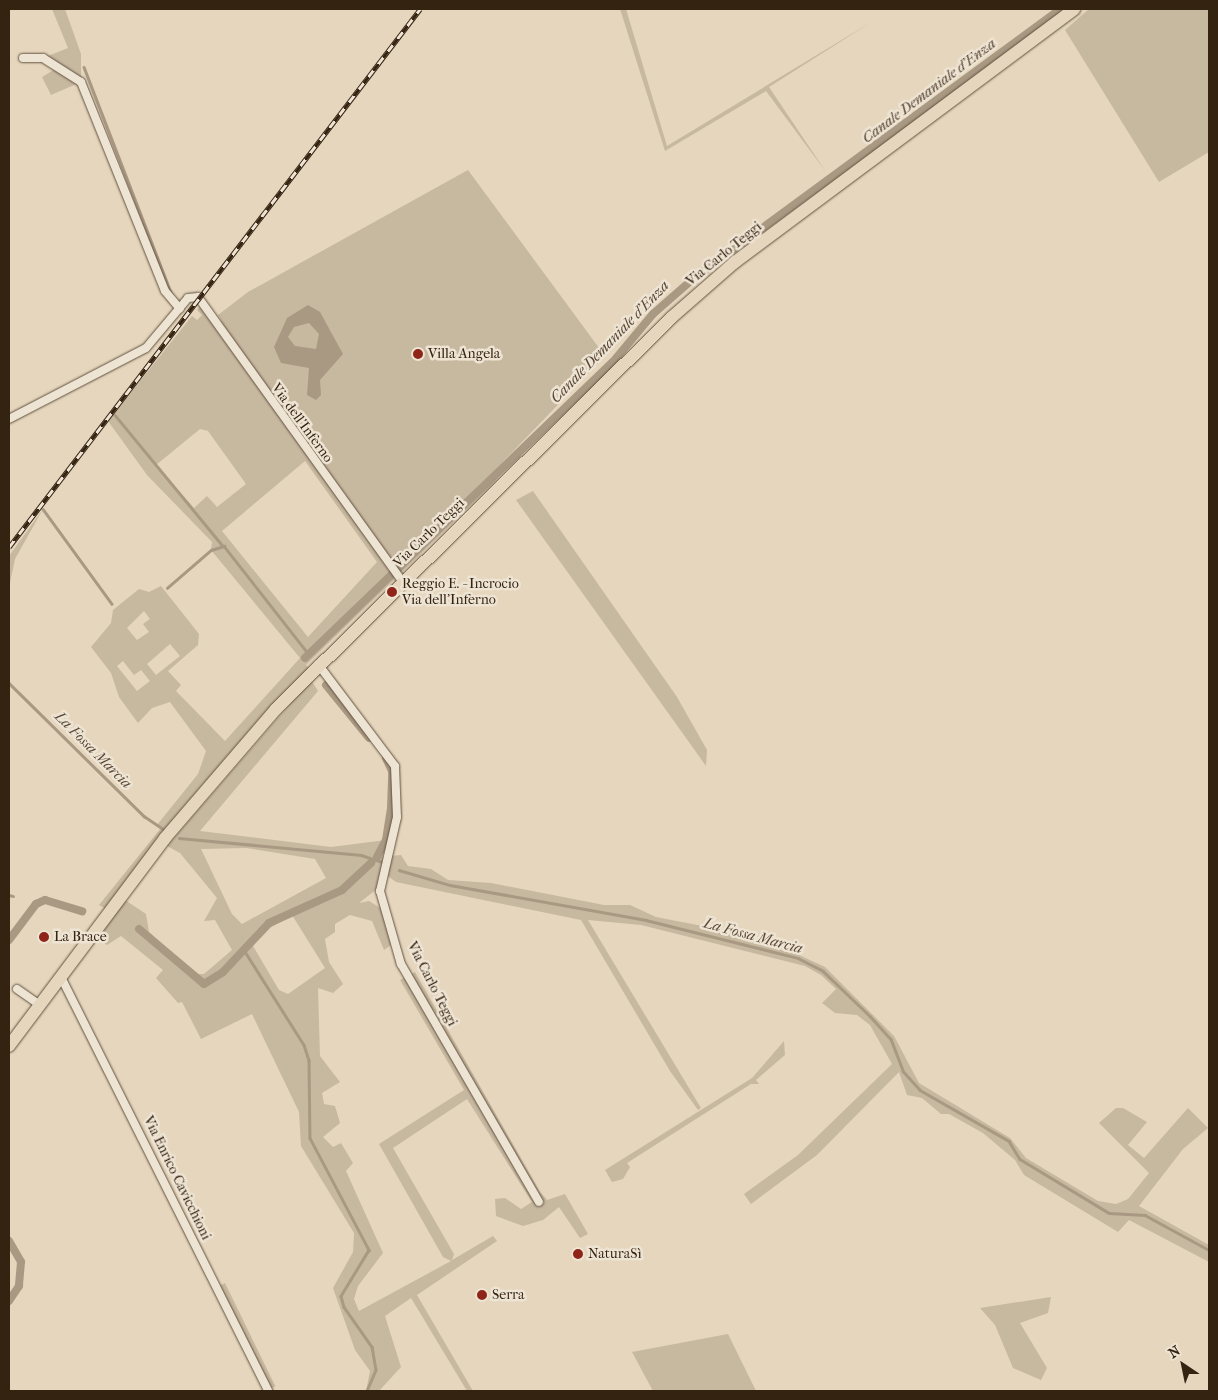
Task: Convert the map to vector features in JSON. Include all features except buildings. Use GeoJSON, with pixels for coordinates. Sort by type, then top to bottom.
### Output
{"type":"FeatureCollection","features":[{"type":"Feature","properties":{"kind":"main road","name":"Via Carlo Teggi"},"geometry":{"type":"LineString","coordinates":[[9,1046],[170,832],[318,664],[400,578],[702,290],[1074,9]]}},
{"type":"Feature","properties":{"kind":"street"},"geometry":{"type":"LineString","coordinates":[[23,58],[43,58],[81,82],[165,291],[180,309]]}},
{"type":"Feature","properties":{"kind":"street","name":"Via dell'Inferno"},"geometry":{"type":"LineString","coordinates":[[9,419],[146,348],[191,296],[201,300],[400,578]]}},
{"type":"Feature","properties":{"kind":"street","name":"Via Carlo Teggi"},"geometry":{"type":"LineString","coordinates":[[318,664],[395,766],[397,817],[380,891],[401,964],[539,1202]]}},
{"type":"Feature","properties":{"kind":"street","name":"Via Enrico Cavicchioni"},"geometry":{"type":"LineString","coordinates":[[61,977],[268,1391]]}},
{"type":"Feature","properties":{"kind":"street"},"geometry":{"type":"LineString","coordinates":[[17,990],[40,1005]]}},
{"type":"Feature","properties":{"kind":"shaded area"},"geometry":{"type":"Polygon","coordinates":[[[52,9],[65,9],[81,54],[81,82],[51,95],[42,77],[57,68],[43,58],[68,48],[52,9]]]}},
{"type":"Feature","properties":{"kind":"shaded area"},"geometry":{"type":"Polygon","coordinates":[[[620,9],[626,9],[667,146],[873,21],[769,87],[826,172],[766,91],[665,151],[620,9]]]}},
{"type":"Feature","properties":{"kind":"shaded area"},"geometry":{"type":"Polygon","coordinates":[[[1089,9],[1209,9],[1209,152],[1159,182],[1065,30],[1089,9]]]}},
{"type":"Feature","properties":{"kind":"shaded area"},"geometry":{"type":"Polygon","coordinates":[[[468,170],[605,356],[495,470],[499,476],[495,482],[306,665],[311,671],[110,911],[99,905],[161,828],[157,825],[198,774],[206,751],[170,702],[152,708],[138,723],[119,697],[111,673],[91,647],[111,623],[113,610],[139,589],[149,592],[161,586],[199,634],[198,645],[168,671],[181,685],[176,691],[225,741],[300,658],[211,550],[212,542],[147,475],[108,421],[192,316],[197,320],[202,315],[197,310],[203,303],[217,323],[222,321],[218,315],[248,292],[468,170]],[[200,429],[156,465],[194,508],[207,496],[217,507],[246,484],[208,431],[200,429]],[[305,461],[222,531],[308,637],[377,562],[305,461]],[[144,611],[127,628],[137,640],[149,632],[143,624],[150,619],[144,611]],[[170,644],[147,664],[156,675],[180,656],[170,644]],[[123,661],[117,666],[137,691],[150,681],[141,670],[134,675],[123,661]]]}},
{"type":"Feature","properties":{"kind":"shaded area"},"geometry":{"type":"Polygon","coordinates":[[[308,305],[320,312],[343,354],[320,380],[321,395],[316,400],[307,395],[309,368],[281,363],[274,347],[287,318],[308,305]],[[309,323],[294,327],[288,337],[295,346],[316,349],[319,334],[309,323]]]}},
{"type":"Feature","properties":{"kind":"shaded area"},"geometry":{"type":"Polygon","coordinates":[[[533,491],[677,697],[707,750],[706,766],[516,500],[533,491]]]}},
{"type":"Feature","properties":{"kind":"shaded area"},"geometry":{"type":"Polygon","coordinates":[[[43,509],[15,559],[9,588],[9,556],[43,509]]]}},
{"type":"Feature","properties":{"kind":"shaded area"},"geometry":{"type":"Polygon","coordinates":[[[311,680],[318,691],[200,831],[331,847],[386,840],[377,857],[401,855],[408,866],[431,869],[448,880],[491,883],[604,905],[630,905],[656,917],[739,933],[750,941],[799,955],[825,967],[894,1036],[919,1083],[1010,1138],[1026,1158],[1098,1201],[1116,1204],[1128,1199],[1149,1173],[1099,1123],[1116,1108],[1123,1108],[1147,1122],[1128,1145],[1144,1158],[1188,1108],[1208,1128],[1183,1149],[1139,1206],[1209,1245],[1209,1262],[1129,1220],[1118,1232],[1024,1175],[1015,1160],[983,1133],[949,1114],[941,1114],[922,1098],[907,1095],[899,1072],[817,1155],[751,1204],[744,1194],[798,1155],[892,1064],[870,1025],[857,1015],[835,1013],[822,1003],[836,989],[821,975],[805,966],[641,925],[588,920],[701,1108],[698,1110],[670,1071],[581,920],[396,882],[385,874],[382,885],[359,903],[369,901],[382,909],[394,943],[384,950],[372,921],[350,915],[335,924],[335,932],[325,939],[329,962],[343,984],[333,993],[318,988],[320,1056],[340,1082],[322,1093],[324,1104],[335,1106],[340,1123],[323,1137],[333,1147],[341,1143],[353,1163],[346,1171],[383,1253],[358,1286],[354,1299],[359,1311],[451,1261],[443,1257],[379,1144],[464,1090],[400,980],[415,972],[540,1192],[547,1200],[565,1194],[588,1234],[580,1238],[559,1207],[543,1220],[523,1226],[496,1216],[495,1199],[505,1198],[521,1209],[532,1202],[467,1099],[393,1148],[454,1254],[452,1260],[493,1236],[497,1241],[417,1295],[473,1391],[467,1391],[411,1298],[385,1316],[401,1367],[379,1391],[366,1391],[370,1371],[355,1350],[333,1288],[353,1252],[354,1233],[301,1146],[299,1112],[252,1014],[201,1039],[182,1002],[178,1003],[156,978],[163,970],[121,936],[107,945],[97,938],[125,900],[146,914],[149,932],[195,974],[204,974],[232,950],[215,920],[204,921],[217,898],[180,853],[167,846],[311,680]],[[246,848],[201,849],[232,914],[242,924],[326,878],[315,859],[246,848]],[[292,915],[270,928],[253,946],[279,990],[288,994],[325,968],[292,915]]]}},
{"type":"Feature","properties":{"kind":"shaded area"},"geometry":{"type":"Polygon","coordinates":[[[784,1041],[785,1055],[756,1080],[759,1084],[751,1084],[627,1163],[630,1167],[623,1179],[612,1182],[605,1170],[752,1078],[784,1041]]]}},
{"type":"Feature","properties":{"kind":"shaded area"},"geometry":{"type":"Polygon","coordinates":[[[225,1283],[275,1386],[267,1390],[217,1287],[225,1283]]]}},
{"type":"Feature","properties":{"kind":"shaded area"},"geometry":{"type":"Polygon","coordinates":[[[1051,1297],[1048,1313],[1020,1323],[1047,1368],[1041,1380],[1013,1368],[995,1325],[980,1308],[1051,1297]]]}},
{"type":"Feature","properties":{"kind":"shaded area"},"geometry":{"type":"Polygon","coordinates":[[[728,1334],[756,1391],[653,1391],[632,1352],[728,1334]]]}},
{"type":"Feature","properties":{"kind":"waterway","name":"Canale Demaniale d'Enza"},"geometry":{"type":"LineString","coordinates":[[305,658],[612,363],[653,314],[693,279],[1060,9]]}},
{"type":"Feature","properties":{"kind":"waterway"},"geometry":{"type":"LineString","coordinates":[[84,67],[172,295]]}},
{"type":"Feature","properties":{"kind":"waterway"},"geometry":{"type":"LineString","coordinates":[[115,415],[222,545]]}},
{"type":"Feature","properties":{"kind":"waterway"},"geometry":{"type":"LineString","coordinates":[[43,509],[112,604]]}},
{"type":"Feature","properties":{"kind":"waterway"},"geometry":{"type":"LineString","coordinates":[[167,588],[211,550],[224,546],[308,653]]}},
{"type":"Feature","properties":{"kind":"waterway","name":"La Fossa Marcia"},"geometry":{"type":"LineString","coordinates":[[9,683],[144,816],[165,830]]}},
{"type":"Feature","properties":{"kind":"waterway","name":"Canale Demaniale d'Enza"},"geometry":{"type":"LineString","coordinates":[[326,685],[369,738]]}},
{"type":"Feature","properties":{"kind":"waterway","name":"Canale Demaniale d'Enza"},"geometry":{"type":"LineString","coordinates":[[377,857],[386,840],[391,808],[392,771],[386,758]]}},
{"type":"Feature","properties":{"kind":"waterway","name":"La Fossa Marcia"},"geometry":{"type":"LineString","coordinates":[[179,838],[361,855],[383,862]]}},
{"type":"Feature","properties":{"kind":"waterway","name":"Canale Demaniale d'Enza"},"geometry":{"type":"LineString","coordinates":[[139,929],[204,984],[223,972],[269,923],[342,890],[371,863]]}},
{"type":"Feature","properties":{"kind":"waterway","name":"La Fossa Marcia"},"geometry":{"type":"LineString","coordinates":[[399,870],[450,885],[646,920],[798,958],[823,971],[870,1016],[891,1039],[903,1071],[920,1090],[1009,1141],[1020,1159],[1109,1213],[1145,1215],[1209,1250]]}},
{"type":"Feature","properties":{"kind":"waterway"},"geometry":{"type":"LineString","coordinates":[[9,895],[13,896]]}},
{"type":"Feature","properties":{"kind":"waterway","name":"Canale Demaniale d'Enza"},"geometry":{"type":"LineString","coordinates":[[9,940],[36,904],[45,900],[82,911]]}},
{"type":"Feature","properties":{"kind":"waterway"},"geometry":{"type":"LineString","coordinates":[[244,950],[304,1045],[309,1060],[310,1138],[369,1250],[341,1296],[344,1307],[372,1347],[376,1370],[367,1391]]}},
{"type":"Feature","properties":{"kind":"waterway","name":"Canale Demaniale d'Enza"},"geometry":{"type":"LineString","coordinates":[[9,1241],[21,1262],[19,1286],[9,1301]]}},
{"type":"Feature","properties":{"kind":"railway"},"geometry":{"type":"LineString","coordinates":[[9,547],[420,9]]}},
{"type":"Feature","properties":{"kind":"place","name":"Villa Angela"},"geometry":{"type":"Point","coordinates":[418,354]}},
{"type":"Feature","properties":{"kind":"place","name":"Reggio E. - Incrocio Via dell'Inferno"},"geometry":{"type":"Point","coordinates":[392,592]}},
{"type":"Feature","properties":{"kind":"place","name":"La Brace"},"geometry":{"type":"Point","coordinates":[44,937]}},
{"type":"Feature","properties":{"kind":"place","name":"NaturaSì"},"geometry":{"type":"Point","coordinates":[578,1254]}},
{"type":"Feature","properties":{"kind":"place","name":"Serra"},"geometry":{"type":"Point","coordinates":[482,1295]}}]}
